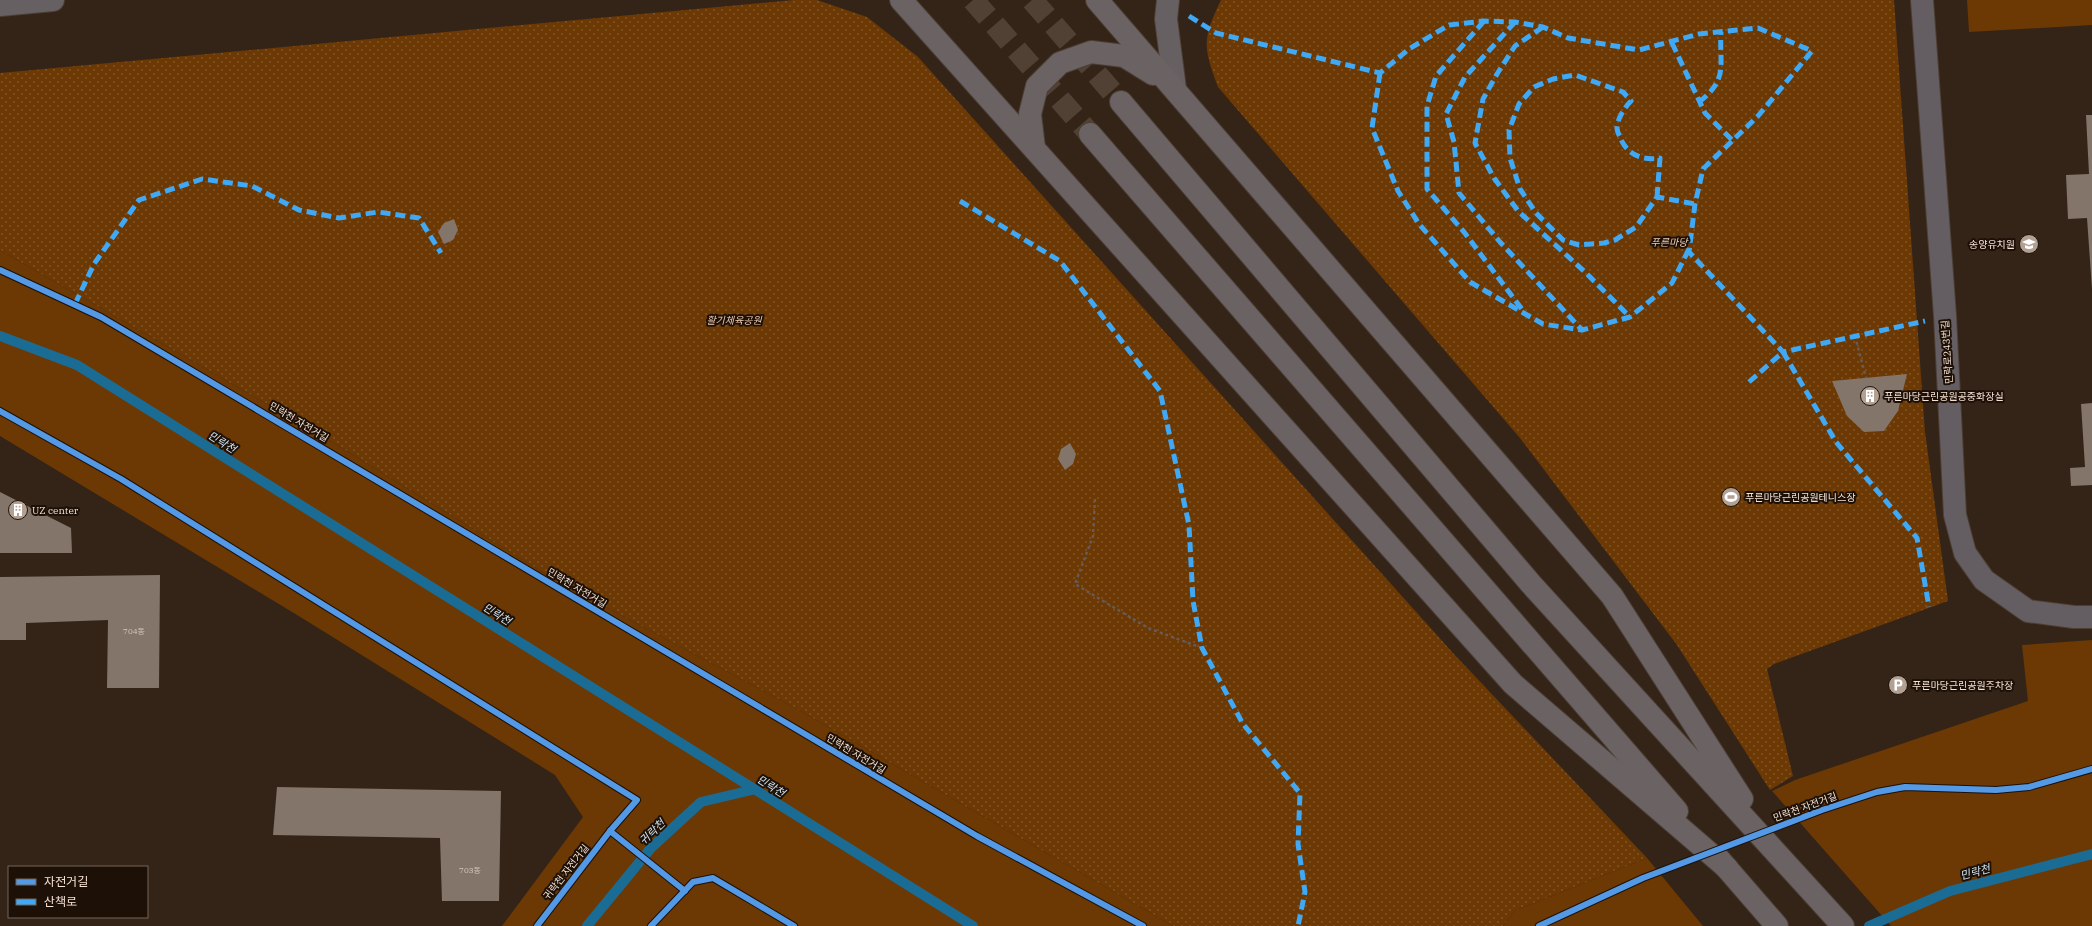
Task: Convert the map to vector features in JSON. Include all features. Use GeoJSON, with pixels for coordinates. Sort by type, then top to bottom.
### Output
{"type":"FeatureCollection","features":[{"type":"Feature","properties":{"kind":"highway"},"geometry":{"type":"LineString","coordinates":[[901,0],[1513,684],[1727,868]]}},
{"type":"Feature","properties":{"kind":"highway"},"geometry":{"type":"LineString","coordinates":[[1097,0],[1612,596],[1774,850]]}},
{"type":"Feature","properties":{"kind":"highway"},"geometry":{"type":"LineString","coordinates":[[1034,148],[1030,114],[1037,86],[1060,63],[1091,52],[1124,56],[1175,89]]}},
{"type":"Feature","properties":{"kind":"highway"},"geometry":{"type":"LineString","coordinates":[[1121,102],[1531,584],[1844,926]]}},
{"type":"Feature","properties":{"kind":"highway"},"geometry":{"type":"LineString","coordinates":[[1090,134],[1777,926]]}},
{"type":"Feature","properties":{"kind":"main road"},"geometry":{"type":"LineString","coordinates":[[0,5],[53,0]]}},
{"type":"Feature","properties":{"kind":"main road"},"geometry":{"type":"LineString","coordinates":[[1168,0],[1166,19],[1175,89]]}},
{"type":"Feature","properties":{"kind":"street","name":"민락로243번길"},"geometry":{"type":"LineString","coordinates":[[1922,0],[1946,340],[1955,516],[1965,553],[1984,580],[2028,611],[2074,617],[2092,616]]}},
{"type":"Feature","properties":{"kind":"path"},"geometry":{"type":"LineString","coordinates":[[1855,336],[1866,378]]}},
{"type":"Feature","properties":{"kind":"path"},"geometry":{"type":"LineString","coordinates":[[1095,499],[1092,536],[1075,584],[1148,628],[1202,648]]}},
{"type":"Feature","properties":{"kind":"green space","name":"활기체육공원"},"geometry":{"type":"Polygon","coordinates":[[[794,0],[817,0],[867,17],[918,57],[1453,653],[1647,858],[1514,911],[1503,926],[1173,926],[799,710],[557,581],[329,440],[0,250],[0,73],[794,0]]]}},
{"type":"Feature","properties":{"kind":"green space","name":"푸른마당"},"geometry":{"type":"Polygon","coordinates":[[[1221,0],[1894,0],[1925,432],[1948,601],[1774,664],[1767,669],[1793,776],[1770,790],[1677,645],[1520,438],[1218,87],[1209,62],[1207,43],[1210,25],[1221,0]]]}},
{"type":"Feature","properties":{"kind":"green space"},"geometry":{"type":"Polygon","coordinates":[[[1967,0],[2092,0],[2092,25],[1969,32],[1967,0]]]}},
{"type":"Feature","properties":{"kind":"green space"},"geometry":{"type":"Polygon","coordinates":[[[0,250],[329,440],[557,581],[799,710],[1173,926],[502,926],[583,817],[555,775],[302,618],[0,436],[0,250]]]}},
{"type":"Feature","properties":{"kind":"green space"},"geometry":{"type":"Polygon","coordinates":[[[2092,640],[2092,926],[1891,926],[1772,791],[1795,780],[2028,701],[2022,645],[2092,640]]]}},
{"type":"Feature","properties":{"kind":"green space"},"geometry":{"type":"Polygon","coordinates":[[[1647,858],[1703,926],[1503,926],[1514,911],[1647,858]]]}},
{"type":"Feature","properties":{"kind":"building"},"geometry":{"type":"Polygon","coordinates":[[[2086,115],[2092,115],[2092,289],[2087,218],[2068,219],[2066,175],[2089,174],[2086,115]]]}},
{"type":"Feature","properties":{"kind":"building"},"geometry":{"type":"Polygon","coordinates":[[[454,219],[458,230],[453,240],[444,244],[438,232],[444,223],[454,219]]]}},
{"type":"Feature","properties":{"kind":"building","name":"푸른마당근린공원공중화장실"},"geometry":{"type":"Polygon","coordinates":[[[1907,374],[1898,411],[1884,431],[1864,432],[1847,416],[1832,381],[1907,374]]]}},
{"type":"Feature","properties":{"kind":"building"},"geometry":{"type":"Polygon","coordinates":[[[2092,403],[2092,485],[2071,486],[2070,468],[2085,467],[2081,404],[2092,403]]]}},
{"type":"Feature","properties":{"kind":"building"},"geometry":{"type":"Polygon","coordinates":[[[1070,443],[1076,454],[1073,464],[1065,470],[1058,459],[1061,449],[1070,443]]]}},
{"type":"Feature","properties":{"kind":"building","name":"UZ center"},"geometry":{"type":"Polygon","coordinates":[[[0,492],[71,528],[72,553],[0,553],[0,492]]]}},
{"type":"Feature","properties":{"kind":"building"},"geometry":{"type":"Polygon","coordinates":[[[160,575],[159,688],[107,688],[108,620],[26,623],[26,640],[0,640],[0,577],[160,575]]]}},
{"type":"Feature","properties":{"kind":"building"},"geometry":{"type":"Polygon","coordinates":[[[277,787],[501,791],[499,901],[442,901],[440,838],[273,835],[277,787]]]}},
{"type":"Feature","properties":{"kind":"waterway","name":"민락천"},"geometry":{"type":"LineString","coordinates":[[0,336],[77,365],[973,926]]}},
{"type":"Feature","properties":{"kind":"waterway","name":"귀락천"},"geometry":{"type":"LineString","coordinates":[[587,926],[651,848],[701,802],[756,789]]}},
{"type":"Feature","properties":{"kind":"waterway","name":"민락천"},"geometry":{"type":"LineString","coordinates":[[1869,926],[1950,891],[2092,854]]}},
{"type":"Feature","properties":{"kind":"tunnel"},"geometry":{"type":"LineString","coordinates":[[973,0],[1090,134]]}},
{"type":"Feature","properties":{"kind":"tunnel"},"geometry":{"type":"LineString","coordinates":[[1032,0],[1121,102]]}},
{"type":"Feature","properties":{"kind":"marked path"},"geometry":{"type":"LineString","coordinates":[[1189,16],[1216,33],[1380,73],[1409,49],[1449,25],[1484,21],[1515,22],[1543,27],[1568,38],[1639,50],[1699,34],[1758,28],[1812,51],[1758,116],[1703,169],[1695,204],[1689,252],[1783,352],[1925,321]]}},
{"type":"Feature","properties":{"kind":"marked path"},"geometry":{"type":"LineString","coordinates":[[1484,21],[1436,76],[1427,106],[1427,189],[1464,232],[1524,312]]}},
{"type":"Feature","properties":{"kind":"marked path"},"geometry":{"type":"LineString","coordinates":[[1515,22],[1465,77],[1446,114],[1454,142],[1459,193],[1500,242],[1582,330]]}},
{"type":"Feature","properties":{"kind":"marked path"},"geometry":{"type":"LineString","coordinates":[[1543,27],[1515,46],[1497,74],[1483,99],[1475,143],[1494,178],[1518,211],[1585,272],[1630,317]]}},
{"type":"Feature","properties":{"kind":"marked path"},"geometry":{"type":"LineString","coordinates":[[1699,102],[1715,86],[1719,78],[1721,63],[1721,32]]}},
{"type":"Feature","properties":{"kind":"marked path"},"geometry":{"type":"LineString","coordinates":[[1672,43],[1705,113],[1733,141]]}},
{"type":"Feature","properties":{"kind":"marked path"},"geometry":{"type":"LineString","coordinates":[[1380,73],[1372,128],[1398,191],[1419,224],[1470,282],[1527,315],[1543,324],[1582,330],[1630,317],[1672,283],[1689,249]]}},
{"type":"Feature","properties":{"kind":"marked path"},"geometry":{"type":"LineString","coordinates":[[1657,197],[1660,158],[1653,159],[1641,157],[1631,152],[1626,148],[1618,132],[1617,125],[1620,117],[1631,101],[1623,92],[1575,75],[1553,79],[1534,87],[1519,104],[1509,130],[1510,158],[1520,189],[1536,213],[1563,240],[1579,245],[1604,243],[1615,240],[1636,227],[1657,197],[1695,204],[1694,207]]}},
{"type":"Feature","properties":{"kind":"marked path"},"geometry":{"type":"LineString","coordinates":[[75,304],[94,264],[139,200],[202,179],[252,186],[299,210],[339,218],[378,212],[419,218],[441,253]]}},
{"type":"Feature","properties":{"kind":"marked path"},"geometry":{"type":"LineString","coordinates":[[960,201],[1060,261],[1160,391],[1189,525],[1193,601],[1202,648],[1243,724],[1300,793],[1298,844],[1305,892],[1298,926]]}},
{"type":"Feature","properties":{"kind":"marked path"},"geometry":{"type":"LineString","coordinates":[[1749,382],[1783,352],[1836,442],[1917,538],[1929,607]]}},
{"type":"Feature","properties":{"kind":"cycle path","name":"민락천 자전거길"},"geometry":{"type":"LineString","coordinates":[[0,270],[101,317],[977,836],[1143,926]]}},
{"type":"Feature","properties":{"kind":"cycle path","name":"귀락천 자전거길"},"geometry":{"type":"LineString","coordinates":[[0,411],[121,479],[637,800],[610,831],[537,926]]}},
{"type":"Feature","properties":{"kind":"cycle path","name":"민락천 자전거길"},"geometry":{"type":"LineString","coordinates":[[1539,926],[1643,878],[1822,810],[1877,792],[1905,787],[1996,790],[2029,787],[2092,769]]}},
{"type":"Feature","properties":{"kind":"cycle path"},"geometry":{"type":"LineString","coordinates":[[610,831],[685,891]]}},
{"type":"Feature","properties":{"kind":"cycle path"},"geometry":{"type":"LineString","coordinates":[[651,926],[693,882],[713,878],[794,926]]}},
{"type":"Feature","properties":{"kind":"place","name":"송양유치원"},"geometry":{"type":"Point","coordinates":[2029,244]}},
{"type":"Feature","properties":{"kind":"place","name":"푸른마당근린공원공중화장실"},"geometry":{"type":"Point","coordinates":[1870,396]}},
{"type":"Feature","properties":{"kind":"place","name":"푸른마당근린공원테니스장"},"geometry":{"type":"Point","coordinates":[1731,497]}},
{"type":"Feature","properties":{"kind":"place","name":"UZ center"},"geometry":{"type":"Point","coordinates":[18,510]}},
{"type":"Feature","properties":{"kind":"place","name":"푸른마당근린공원주차장"},"geometry":{"type":"Point","coordinates":[1898,685]}}]}
